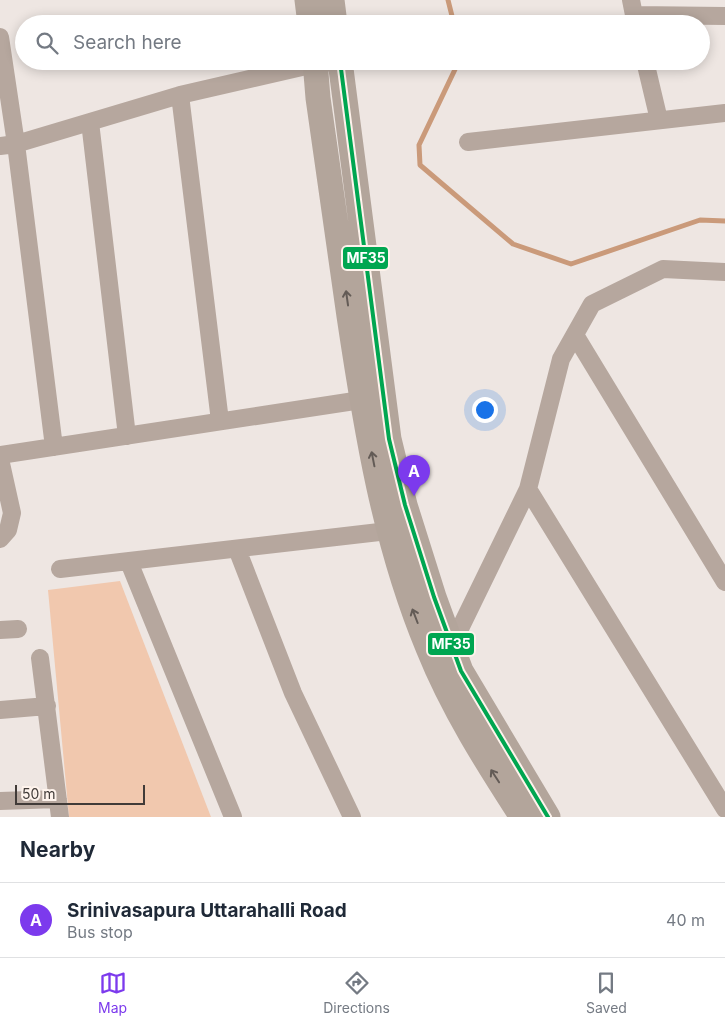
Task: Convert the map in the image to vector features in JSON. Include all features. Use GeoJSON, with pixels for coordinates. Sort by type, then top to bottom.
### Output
{"type":"FeatureCollection","features":[{"type":"Feature","properties":{"kind":"main road"},"geometry":{"type":"LineString","coordinates":[[307,0],[309,15]]}},
{"type":"Feature","properties":{"kind":"main road"},"geometry":{"type":"LineString","coordinates":[[332,0],[334,15]]}},
{"type":"Feature","properties":{"kind":"main road"},"geometry":{"type":"LineString","coordinates":[[316,70],[318,98],[362,400],[388,531],[411,605],[441,649],[462,671],[548,817]]}},
{"type":"Feature","properties":{"kind":"main road"},"geometry":{"type":"LineString","coordinates":[[341,70],[389,439],[412,528],[434,597],[441,649],[451,700],[475,744],[522,817]]}},
{"type":"Feature","properties":{"kind":"street"},"geometry":{"type":"LineString","coordinates":[[634,13],[695,15]]}},
{"type":"Feature","properties":{"kind":"street"},"geometry":{"type":"LineString","coordinates":[[710,16],[725,16]]}},
{"type":"Feature","properties":{"kind":"street"},"geometry":{"type":"LineString","coordinates":[[0,37],[8,145],[54,448]]}},
{"type":"Feature","properties":{"kind":"street"},"geometry":{"type":"LineString","coordinates":[[8,145],[180,95],[282,70]]}},
{"type":"Feature","properties":{"kind":"street"},"geometry":{"type":"LineString","coordinates":[[647,70],[659,120]]}},
{"type":"Feature","properties":{"kind":"street"},"geometry":{"type":"LineString","coordinates":[[180,95],[220,421]]}},
{"type":"Feature","properties":{"kind":"street"},"geometry":{"type":"LineString","coordinates":[[468,142],[725,113]]}},
{"type":"Feature","properties":{"kind":"street"},"geometry":{"type":"LineString","coordinates":[[90,122],[127,436]]}},
{"type":"Feature","properties":{"kind":"street"},"geometry":{"type":"LineString","coordinates":[[441,649],[528,489],[561,359],[592,304],[663,269],[725,272]]}},
{"type":"Feature","properties":{"kind":"street"},"geometry":{"type":"LineString","coordinates":[[575,335],[725,582]]}},
{"type":"Feature","properties":{"kind":"street"},"geometry":{"type":"LineString","coordinates":[[0,455],[362,400]]}},
{"type":"Feature","properties":{"kind":"street"},"geometry":{"type":"LineString","coordinates":[[0,459],[12,513],[8,530],[0,540]]}},
{"type":"Feature","properties":{"kind":"street"},"geometry":{"type":"LineString","coordinates":[[528,489],[725,809]]}},
{"type":"Feature","properties":{"kind":"street"},"geometry":{"type":"LineString","coordinates":[[60,569],[388,531]]}},
{"type":"Feature","properties":{"kind":"street"},"geometry":{"type":"LineString","coordinates":[[237,549],[293,693],[352,817]]}},
{"type":"Feature","properties":{"kind":"street"},"geometry":{"type":"LineString","coordinates":[[129,562],[233,817]]}},
{"type":"Feature","properties":{"kind":"street"},"geometry":{"type":"LineString","coordinates":[[0,630],[18,629]]}},
{"type":"Feature","properties":{"kind":"street"},"geometry":{"type":"LineString","coordinates":[[40,658],[60,817]]}},
{"type":"Feature","properties":{"kind":"street"},"geometry":{"type":"LineString","coordinates":[[0,710],[47,706]]}},
{"type":"Feature","properties":{"kind":"street"},"geometry":{"type":"LineString","coordinates":[[0,801],[58,799]]}},
{"type":"Feature","properties":{"kind":"shaded area"},"geometry":{"type":"Polygon","coordinates":[[[120,581],[211,817],[69,817],[48,590],[120,581]]]}},
{"type":"Feature","properties":{"kind":"waterway"},"geometry":{"type":"LineString","coordinates":[[448,0],[452,15]]}},
{"type":"Feature","properties":{"kind":"waterway"},"geometry":{"type":"LineString","coordinates":[[455,70],[419,145],[420,165],[513,244],[571,264],[700,220],[725,221]]}},
{"type":"Feature","properties":{"kind":"transit line","name":"MF35"},"geometry":{"type":"LineString","coordinates":[[341,70],[389,439],[405,505],[434,597],[461,671],[548,817]]}},
{"type":"Feature","properties":{"kind":"place","name":"Srinivasapura Uttarahalli Road"},"geometry":{"type":"Point","coordinates":[414,496]}}]}
